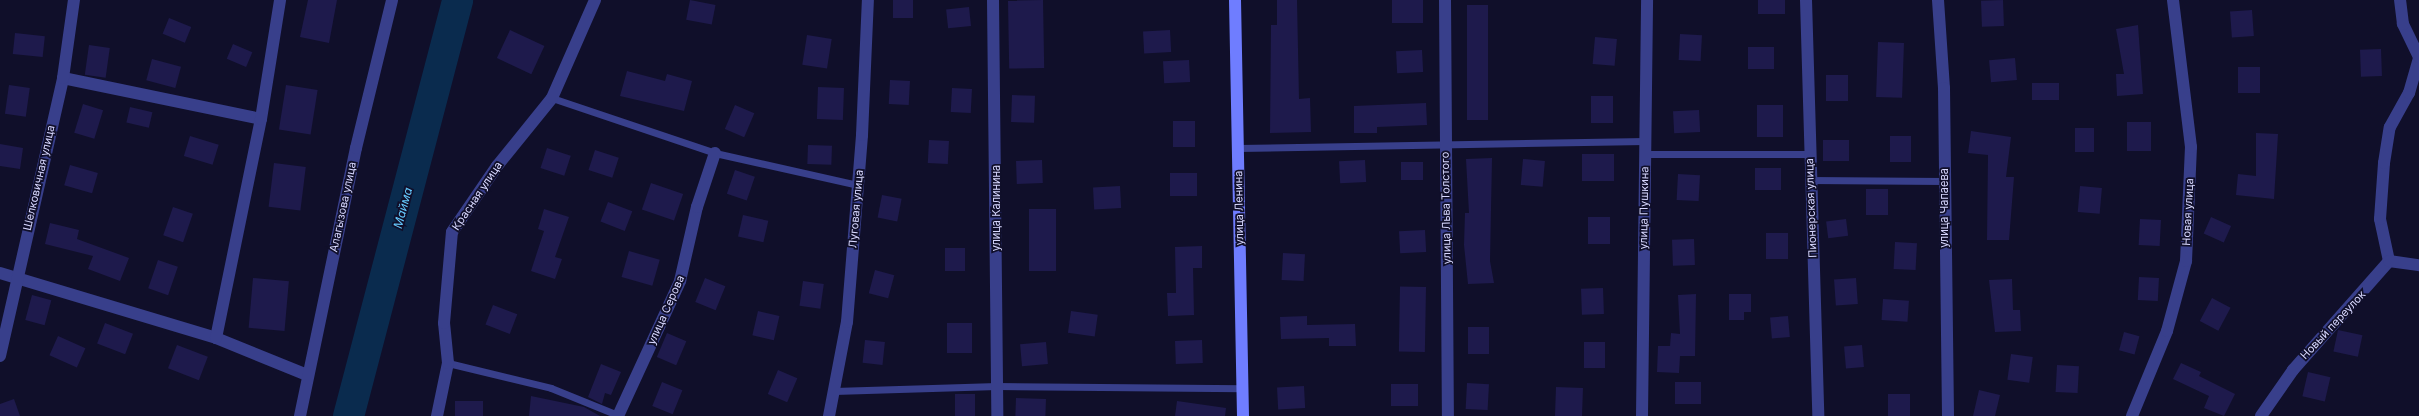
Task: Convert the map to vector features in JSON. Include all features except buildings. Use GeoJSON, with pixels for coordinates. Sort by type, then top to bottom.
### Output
{"type":"FeatureCollection","features":[{"type":"Feature","properties":{"kind":"street","name":"Шелковичная улица"},"geometry":{"type":"LineString","coordinates":[[0,356],[16,277],[63,78],[74,0]]}},
{"type":"Feature","properties":{"kind":"street"},"geometry":{"type":"LineString","coordinates":[[216,338],[261,119],[280,0]]}},
{"type":"Feature","properties":{"kind":"street","name":"Алагызова улица"},"geometry":{"type":"LineString","coordinates":[[300,416],[307,375],[392,0]]}},
{"type":"Feature","properties":{"kind":"street","name":"Красная улица"},"geometry":{"type":"LineString","coordinates":[[437,416],[448,363],[444,323],[452,232],[497,166],[552,98],[595,0]]}},
{"type":"Feature","properties":{"kind":"street","name":"Луговая улица"},"geometry":{"type":"LineString","coordinates":[[829,416],[847,322],[858,185],[868,0]]}},
{"type":"Feature","properties":{"kind":"street","name":"улица Калинина"},"geometry":{"type":"LineString","coordinates":[[993,0],[997,416]]}},
{"type":"Feature","properties":{"kind":"street","name":"улица Ленина"},"geometry":{"type":"LineString","coordinates":[[1235,0],[1243,416]]}},
{"type":"Feature","properties":{"kind":"street","name":"улица Льва Толстого"},"geometry":{"type":"LineString","coordinates":[[1445,0],[1448,416]]}},
{"type":"Feature","properties":{"kind":"street","name":"улица Пушкина"},"geometry":{"type":"LineString","coordinates":[[1642,416],[1647,0]]}},
{"type":"Feature","properties":{"kind":"street","name":"Пионерская улица"},"geometry":{"type":"LineString","coordinates":[[1806,0],[1809,154],[1818,416]]}},
{"type":"Feature","properties":{"kind":"street","name":"улица Чапаева"},"geometry":{"type":"LineString","coordinates":[[1938,0],[1944,181],[1948,416]]}},
{"type":"Feature","properties":{"kind":"street","name":"Новая улица"},"geometry":{"type":"LineString","coordinates":[[2132,416],[2167,330],[2186,261],[2191,147],[2173,0]]}},
{"type":"Feature","properties":{"kind":"street"},"geometry":{"type":"LineString","coordinates":[[2400,0],[2403,24],[2419,57],[2409,93],[2390,127],[2384,163],[2380,219],[2389,261],[2419,266]]}},
{"type":"Feature","properties":{"kind":"street"},"geometry":{"type":"LineString","coordinates":[[63,78],[261,119]]}},
{"type":"Feature","properties":{"kind":"street","name":"улица Серова"},"geometry":{"type":"LineString","coordinates":[[618,416],[680,281],[697,207],[715,153]]}},
{"type":"Feature","properties":{"kind":"street","name":"Новый переулок"},"geometry":{"type":"LineString","coordinates":[[2261,416],[2293,370],[2389,261]]}},
{"type":"Feature","properties":{"kind":"street"},"geometry":{"type":"LineString","coordinates":[[0,273],[216,338],[307,375]]}},
{"type":"Feature","properties":{"kind":"lane"},"geometry":{"type":"LineString","coordinates":[[552,98],[715,153],[858,185]]}},
{"type":"Feature","properties":{"kind":"lane"},"geometry":{"type":"LineString","coordinates":[[1238,148],[1645,141]]}},
{"type":"Feature","properties":{"kind":"lane"},"geometry":{"type":"LineString","coordinates":[[1645,154],[1809,154]]}},
{"type":"Feature","properties":{"kind":"lane"},"geometry":{"type":"LineString","coordinates":[[1810,180],[1944,181]]}},
{"type":"Feature","properties":{"kind":"lane"},"geometry":{"type":"LineString","coordinates":[[448,363],[551,388],[618,416]]}},
{"type":"Feature","properties":{"kind":"lane"},"geometry":{"type":"LineString","coordinates":[[834,391],[997,386],[1243,388]]}},
{"type":"Feature","properties":{"kind":"waterway","name":"Майма"},"geometry":{"type":"LineString","coordinates":[[348,416],[457,0]]}}]}
